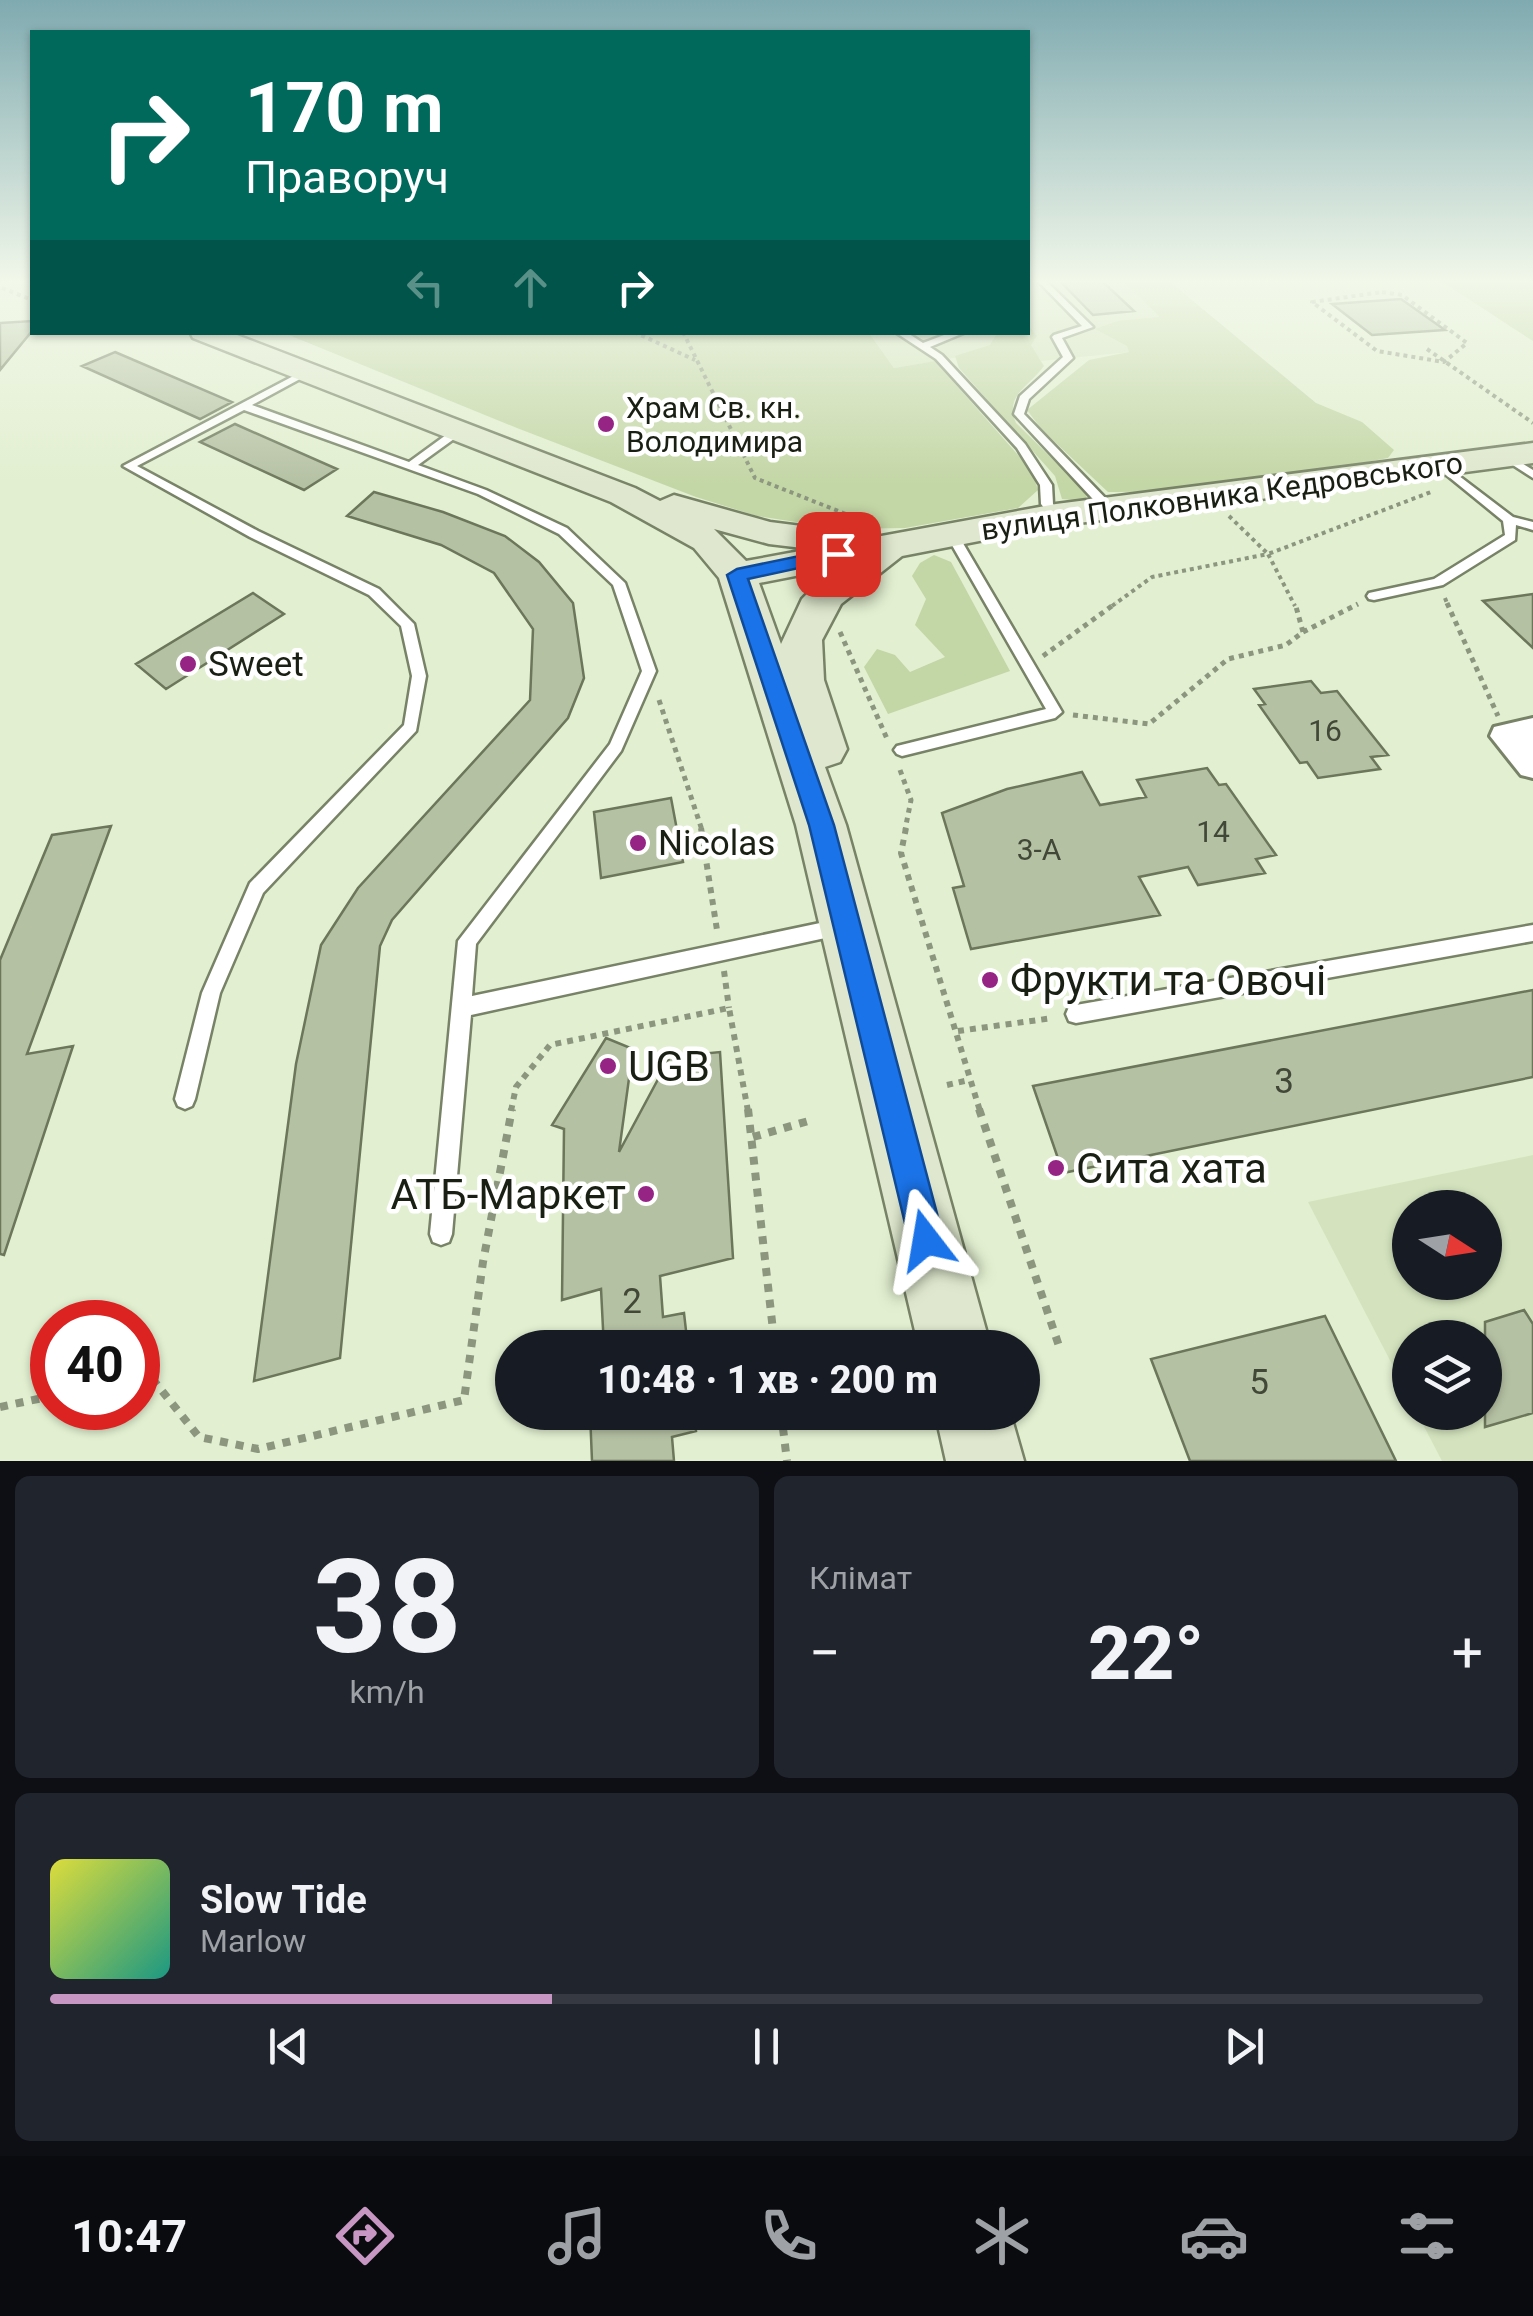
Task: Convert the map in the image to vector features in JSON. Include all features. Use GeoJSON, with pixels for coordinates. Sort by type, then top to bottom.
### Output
{"type":"FeatureCollection","features":[{"type":"Feature","properties":{"kind":"street","name":"вулиця Полковника Кедровського"},"geometry":{"type":"LineString","coordinates":[[246,349],[623,495],[707,540],[737,575],[931,536],[1206,493],[1452,473],[1525,462]]}},
{"type":"Feature","properties":{"kind":"street","name":"вулиця Полковника Кедровського"},"geometry":{"type":"LineString","coordinates":[[623,495],[768,532],[844,541],[931,536]]}},
{"type":"Feature","properties":{"kind":"street","name":"вулиця Полковника Кедровського"},"geometry":{"type":"LineString","coordinates":[[822,825],[828,761],[800,659],[804,635],[814,610],[840,582],[874,558],[931,536]]}},
{"type":"Feature","properties":{"kind":"street"},"geometry":{"type":"LineString","coordinates":[[737,575],[822,825],[950,1330]]}},
{"type":"Feature","properties":{"kind":"street"},"geometry":{"type":"LineString","coordinates":[[1520,733],[1533,765]]}},
{"type":"Feature","properties":{"kind":"street"},"geometry":{"type":"LineString","coordinates":[[976,1430],[984,1461]]}},
{"type":"Feature","properties":{"kind":"lane"},"geometry":{"type":"LineString","coordinates":[[929,349],[940,356],[1022,446],[1046,485],[1047,504],[1056,516]]}},
{"type":"Feature","properties":{"kind":"lane"},"geometry":{"type":"LineString","coordinates":[[1063,349],[1068,358],[1024,398],[1019,414],[1108,508]]}},
{"type":"Feature","properties":{"kind":"lane"},"geometry":{"type":"LineString","coordinates":[[185,1099],[211,993],[256,888],[411,727],[419,676],[408,624],[374,592],[254,534],[128,466],[306,373]]}},
{"type":"Feature","properties":{"kind":"lane"},"geometry":{"type":"LineString","coordinates":[[244,406],[482,492],[562,531],[619,583],[649,671],[616,747],[467,941],[441,1234]]}},
{"type":"Feature","properties":{"kind":"lane"},"geometry":{"type":"LineString","coordinates":[[410,466],[461,430]]}},
{"type":"Feature","properties":{"kind":"lane"},"geometry":{"type":"LineString","coordinates":[[1452,473],[1509,520],[1533,526]]}},
{"type":"Feature","properties":{"kind":"lane"},"geometry":{"type":"LineString","coordinates":[[1374,596],[1438,582],[1512,537],[1509,520]]}},
{"type":"Feature","properties":{"kind":"lane"},"geometry":{"type":"LineString","coordinates":[[898,751],[1055,712],[1028,666],[931,536]]}},
{"type":"Feature","properties":{"kind":"lane"},"geometry":{"type":"LineString","coordinates":[[462,1008],[848,924]]}},
{"type":"Feature","properties":{"kind":"lane"},"geometry":{"type":"LineString","coordinates":[[1076,1014],[1533,933]]}},
{"type":"Feature","properties":{"kind":"path"},"geometry":{"type":"LineString","coordinates":[[671,349],[698,362]]}},
{"type":"Feature","properties":{"kind":"path"},"geometry":{"type":"LineString","coordinates":[[691,349],[754,478],[931,536]]}},
{"type":"Feature","properties":{"kind":"path"},"geometry":{"type":"LineString","coordinates":[[1374,349],[1444,362]]}},
{"type":"Feature","properties":{"kind":"path"},"geometry":{"type":"LineString","coordinates":[[1427,349],[1533,423]]}},
{"type":"Feature","properties":{"kind":"path"},"geometry":{"type":"LineString","coordinates":[[1444,362],[1459,349]]}},
{"type":"Feature","properties":{"kind":"path"},"geometry":{"type":"LineString","coordinates":[[1028,666],[1152,577],[1268,554],[1452,473]]}},
{"type":"Feature","properties":{"kind":"path"},"geometry":{"type":"LineString","coordinates":[[1206,493],[1268,554],[1292,597],[1303,632]]}},
{"type":"Feature","properties":{"kind":"path"},"geometry":{"type":"LineString","coordinates":[[1438,582],[1520,733]]}},
{"type":"Feature","properties":{"kind":"path"},"geometry":{"type":"LineString","coordinates":[[1055,712],[1149,724],[1228,658],[1286,644],[1374,596]]}},
{"type":"Feature","properties":{"kind":"path"},"geometry":{"type":"LineString","coordinates":[[837,626],[898,751],[911,800],[902,853],[958,1031],[969,1080],[1060,1348]]}},
{"type":"Feature","properties":{"kind":"path"},"geometry":{"type":"LineString","coordinates":[[649,671],[700,820],[753,1137],[773,1330]]}},
{"type":"Feature","properties":{"kind":"path"},"geometry":{"type":"LineString","coordinates":[[160,1389],[199,1438],[258,1449],[464,1400],[482,1262],[516,1087],[550,1045],[730,1008]]}},
{"type":"Feature","properties":{"kind":"path"},"geometry":{"type":"LineString","coordinates":[[958,1031],[1076,1014]]}},
{"type":"Feature","properties":{"kind":"path"},"geometry":{"type":"LineString","coordinates":[[947,1086],[969,1080]]}},
{"type":"Feature","properties":{"kind":"path"},"geometry":{"type":"LineString","coordinates":[[753,1137],[812,1120]]}},
{"type":"Feature","properties":{"kind":"path"},"geometry":{"type":"LineString","coordinates":[[0,1407],[30,1401]]}},
{"type":"Feature","properties":{"kind":"path"},"geometry":{"type":"LineString","coordinates":[[783,1430],[786,1461]]}},
{"type":"Feature","properties":{"kind":"shaded area"},"geometry":{"type":"Polygon","coordinates":[[[324,349],[881,349],[894,368],[935,361],[1032,471],[1038,490],[1018,508],[905,528],[841,529],[757,516],[696,497],[324,349]]]}},
{"type":"Feature","properties":{"kind":"shaded area"},"geometry":{"type":"Polygon","coordinates":[[[881,349],[1005,349],[894,368],[881,349]]]}},
{"type":"Feature","properties":{"kind":"shaded area"},"geometry":{"type":"Polygon","coordinates":[[[977,349],[1034,349],[1044,366],[1016,398],[1016,423],[1084,490],[1085,501],[1062,499],[1055,476],[959,368],[955,356],[977,349]]]}},
{"type":"Feature","properties":{"kind":"shaded area"},"geometry":{"type":"Polygon","coordinates":[[[1033,349],[1133,349],[1130,352],[1041,361],[1033,349]]]}},
{"type":"Feature","properties":{"kind":"shaded area"},"geometry":{"type":"Polygon","coordinates":[[[1251,349],[1316,403],[1362,422],[1394,450],[1388,458],[1248,482],[1108,492],[1042,430],[1027,410],[1089,360],[1129,352],[1251,349]]]}},
{"type":"Feature","properties":{"kind":"shaded area"},"geometry":{"type":"Polygon","coordinates":[[[934,555],[951,562],[1010,671],[888,714],[864,667],[877,649],[895,655],[910,672],[945,657],[915,625],[926,599],[912,576],[920,563],[934,555]]]}},
{"type":"Feature","properties":{"kind":"shaded area"},"geometry":{"type":"Polygon","coordinates":[[[1533,1155],[1533,1461],[1442,1461],[1426,1430],[1502,1430],[1502,1320],[1392,1320],[1392,1364],[1308,1202],[1533,1155]]]}},
{"type":"Feature","properties":{"kind":"building"},"geometry":{"type":"Polygon","coordinates":[[[0,349],[17,349],[0,370],[0,349]]]}},
{"type":"Feature","properties":{"kind":"building"},"geometry":{"type":"Polygon","coordinates":[[[115,352],[232,402],[200,419],[82,366],[115,352]]]}},
{"type":"Feature","properties":{"kind":"building"},"geometry":{"type":"Polygon","coordinates":[[[235,424],[337,469],[304,490],[200,442],[235,424]]]}},
{"type":"Feature","properties":{"kind":"building"},"geometry":{"type":"Polygon","coordinates":[[[374,492],[443,512],[505,536],[539,562],[573,603],[584,678],[568,718],[392,920],[380,946],[340,1358],[254,1381],[296,1064],[321,945],[358,888],[530,700],[533,629],[494,573],[441,545],[347,516],[374,492]]]}},
{"type":"Feature","properties":{"kind":"building"},"geometry":{"type":"Polygon","coordinates":[[[253,593],[284,614],[166,689],[136,664],[253,593]]]}},
{"type":"Feature","properties":{"kind":"building"},"geometry":{"type":"Polygon","coordinates":[[[1533,594],[1533,648],[1483,601],[1533,594]]]}},
{"type":"Feature","properties":{"kind":"building"},"geometry":{"type":"Polygon","coordinates":[[[1311,681],[1321,693],[1337,691],[1388,755],[1371,757],[1380,769],[1318,778],[1307,762],[1300,763],[1259,705],[1265,704],[1254,689],[1311,681]]]}},
{"type":"Feature","properties":{"kind":"building"},"geometry":{"type":"Polygon","coordinates":[[[1207,768],[1219,785],[1226,784],[1276,855],[1256,859],[1265,873],[1198,885],[1188,867],[1139,877],[1160,915],[971,949],[953,888],[964,886],[942,813],[1007,789],[1082,772],[1100,805],[1146,797],[1137,780],[1207,768]]]}},
{"type":"Feature","properties":{"kind":"building","name":"Nicolas"},"geometry":{"type":"Polygon","coordinates":[[[671,798],[683,862],[601,878],[594,812],[671,798]]]}},
{"type":"Feature","properties":{"kind":"building"},"geometry":{"type":"Polygon","coordinates":[[[111,826],[27,1054],[73,1046],[4,1255],[0,1254],[0,960],[52,835],[111,826]]]}},
{"type":"Feature","properties":{"kind":"building"},"geometry":{"type":"Polygon","coordinates":[[[1533,990],[1533,1077],[1063,1173],[1033,1086],[1533,990]]]}},
{"type":"Feature","properties":{"kind":"building","name":"АТБ-Маркет"},"geometry":{"type":"Polygon","coordinates":[[[606,1038],[633,1049],[619,1152],[670,1057],[720,1052],[733,1258],[660,1276],[663,1317],[684,1313],[686,1330],[603,1330],[601,1289],[562,1300],[564,1129],[552,1125],[606,1038]]]}},
{"type":"Feature","properties":{"kind":"building"},"geometry":{"type":"Polygon","coordinates":[[[1524,1310],[1533,1324],[1533,1413],[1502,1422],[1502,1320],[1492,1320],[1524,1310]]]}},
{"type":"Feature","properties":{"kind":"building"},"geometry":{"type":"Polygon","coordinates":[[[1325,1316],[1396,1461],[1190,1461],[1151,1359],[1325,1316]]]}},
{"type":"Feature","properties":{"kind":"building"},"geometry":{"type":"Polygon","coordinates":[[[591,1430],[696,1430],[672,1437],[674,1461],[592,1461],[591,1430]]]}},
{"type":"Feature","properties":{"kind":"place","name":"Храм Св. кн. Володимира"},"geometry":{"type":"Point","coordinates":[606,424]}},
{"type":"Feature","properties":{"kind":"place","name":"Sweet"},"geometry":{"type":"Point","coordinates":[188,664]}},
{"type":"Feature","properties":{"kind":"place","name":"Nicolas"},"geometry":{"type":"Point","coordinates":[638,843]}},
{"type":"Feature","properties":{"kind":"place","name":"Фрукти та Овочі"},"geometry":{"type":"Point","coordinates":[990,980]}},
{"type":"Feature","properties":{"kind":"place","name":"UGB"},"geometry":{"type":"Point","coordinates":[608,1066]}},
{"type":"Feature","properties":{"kind":"place","name":"Сита хата"},"geometry":{"type":"Point","coordinates":[1056,1168]}},
{"type":"Feature","properties":{"kind":"place","name":"АТБ-Маркет"},"geometry":{"type":"Point","coordinates":[646,1194]}},
{"type":"Feature","properties":{"kind":"route"},"geometry":{"type":"LineString","coordinates":[[838,554],[737,575],[822,825],[926,1240]]}}]}
